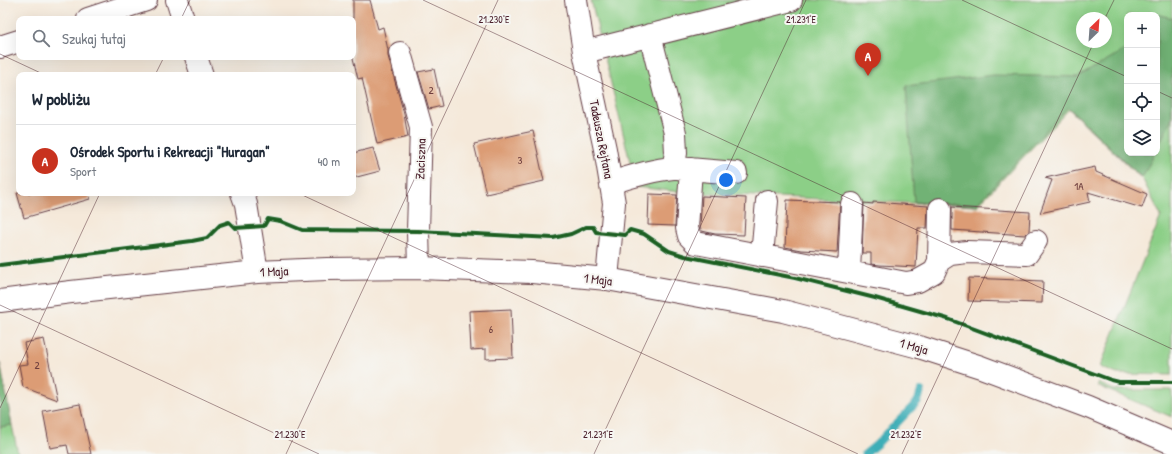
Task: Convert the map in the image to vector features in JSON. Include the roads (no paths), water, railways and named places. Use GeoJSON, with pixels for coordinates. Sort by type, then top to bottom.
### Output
{"type":"FeatureCollection","features":[{"type":"Feature","properties":{"kind":"main road"},"geometry":{"type":"LineString","coordinates":[[97,16],[146,0]]}},
{"type":"Feature","properties":{"kind":"main road"},"geometry":{"type":"LineString","coordinates":[[177,0],[183,16]]}},
{"type":"Feature","properties":{"kind":"main road","name":"Tadeusza Rejtana"},"geometry":{"type":"LineString","coordinates":[[576,0],[584,52],[605,149],[614,203],[607,279]]}},
{"type":"Feature","properties":{"kind":"main road"},"geometry":{"type":"LineString","coordinates":[[584,52],[790,0]]}},
{"type":"Feature","properties":{"kind":"main road"},"geometry":{"type":"LineString","coordinates":[[650,35],[674,133],[676,153],[682,169],[686,228],[689,236],[696,243],[906,283],[918,281],[934,272],[939,261],[940,209]]}},
{"type":"Feature","properties":{"kind":"main road"},"geometry":{"type":"LineString","coordinates":[[0,47],[16,42]]}},
{"type":"Feature","properties":{"kind":"main road","name":"Zaciszna"},"geometry":{"type":"LineString","coordinates":[[400,53],[422,127],[418,232],[419,268]]}},
{"type":"Feature","properties":{"kind":"main road"},"geometry":{"type":"LineString","coordinates":[[197,60],[201,72]]}},
{"type":"Feature","properties":{"kind":"main road"},"geometry":{"type":"LineString","coordinates":[[611,183],[657,169],[682,169],[736,173]]}},
{"type":"Feature","properties":{"kind":"main road"},"geometry":{"type":"LineString","coordinates":[[243,196],[246,204],[258,272]]}},
{"type":"Feature","properties":{"kind":"main road"},"geometry":{"type":"LineString","coordinates":[[762,256],[767,201]]}},
{"type":"Feature","properties":{"kind":"main road"},"geometry":{"type":"LineString","coordinates":[[849,272],[852,204]]}},
{"type":"Feature","properties":{"kind":"main road"},"geometry":{"type":"LineString","coordinates":[[939,261],[950,254],[967,252],[1027,254],[1036,241]]}},
{"type":"Feature","properties":{"kind":"main road","name":"1 Maja"},"geometry":{"type":"LineString","coordinates":[[0,301],[258,272],[356,268],[419,268],[532,272],[607,279],[783,310],[919,347],[982,367],[1088,407],[1172,443]]}},
{"type":"Feature","properties":{"kind":"waterway"},"geometry":{"type":"LineString","coordinates":[[865,454],[877,444],[918,401],[921,391]]}},
{"type":"Feature","properties":{"kind":"place","name":"Ośrodek Sportu i Rekreacji \"Huragan\""},"geometry":{"type":"Point","coordinates":[868,76]}}]}
